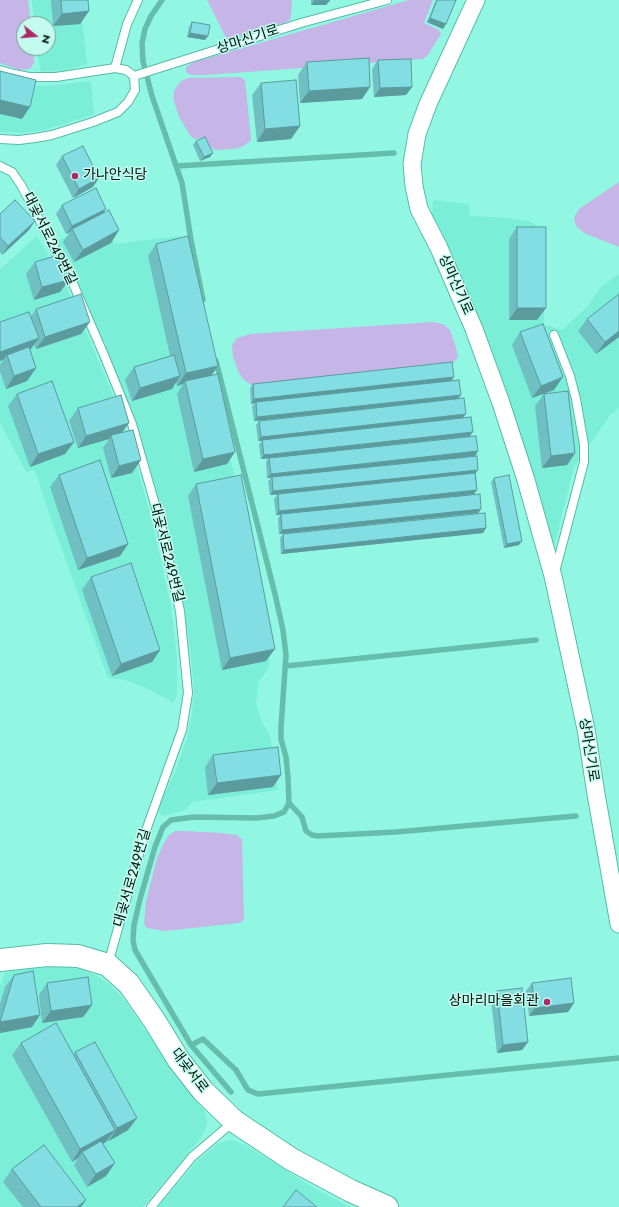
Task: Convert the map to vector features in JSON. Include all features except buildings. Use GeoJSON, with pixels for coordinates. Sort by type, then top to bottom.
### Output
{"type":"FeatureCollection","features":[{"type":"Feature","properties":{"kind":"street","name":"상마신기로"},"geometry":{"type":"LineString","coordinates":[[476,0],[428,104],[417,134],[412,164],[414,186],[420,209],[439,248],[477,336],[501,403],[526,480],[553,576],[586,729],[619,924]]}},
{"type":"Feature","properties":{"kind":"street","name":"대곶서로"},"geometry":{"type":"LineString","coordinates":[[0,960],[47,955],[78,956],[108,965],[129,984],[154,1020],[178,1059],[203,1091],[234,1121],[290,1159],[351,1191],[387,1207]]}},
{"type":"Feature","properties":{"kind":"lane"},"geometry":{"type":"LineString","coordinates":[[115,68],[127,24],[138,0]]}},
{"type":"Feature","properties":{"kind":"lane","name":"상마신기로"},"geometry":{"type":"LineString","coordinates":[[137,75],[301,23],[387,0]]}},
{"type":"Feature","properties":{"kind":"lane"},"geometry":{"type":"LineString","coordinates":[[0,70],[29,77],[56,77],[115,68],[126,70],[137,75],[135,90],[128,102],[118,112],[93,122],[52,135],[19,140],[0,139]]}},
{"type":"Feature","properties":{"kind":"lane","name":"대곶서로249번길"},"geometry":{"type":"LineString","coordinates":[[0,166],[12,172],[21,185],[71,279],[132,424],[160,522],[180,611],[188,693],[182,730],[144,836],[108,965]]}},
{"type":"Feature","properties":{"kind":"lane","name":"상마신기로"},"geometry":{"type":"LineString","coordinates":[[553,576],[584,462],[583,432],[576,398],[570,376],[554,335]]}},
{"type":"Feature","properties":{"kind":"lane"},"geometry":{"type":"LineString","coordinates":[[151,1207],[192,1157],[234,1121]]}},
{"type":"Feature","properties":{"kind":"shaded area"},"geometry":{"type":"Polygon","coordinates":[[[0,0],[28,0],[30,16],[16,16],[16,56],[34,56],[34,63],[30,69],[19,70],[0,63],[0,0]]]}},
{"type":"Feature","properties":{"kind":"shaded area"},"geometry":{"type":"Polygon","coordinates":[[[32,0],[80,0],[87,64],[67,70],[41,72],[38,56],[56,56],[56,16],[33,16],[32,0]]]}},
{"type":"Feature","properties":{"kind":"shaded area"},"geometry":{"type":"Polygon","coordinates":[[[207,0],[292,0],[291,16],[290,20],[284,23],[230,39],[225,36],[207,0]]]}},
{"type":"Feature","properties":{"kind":"shaded area"},"geometry":{"type":"Polygon","coordinates":[[[409,0],[433,0],[424,23],[439,30],[441,34],[428,55],[423,59],[207,75],[191,75],[186,72],[186,67],[194,62],[409,0]]]}},
{"type":"Feature","properties":{"kind":"shaded area"},"geometry":{"type":"Polygon","coordinates":[[[240,77],[245,80],[251,139],[248,143],[242,147],[233,149],[215,150],[209,146],[205,140],[191,137],[179,117],[173,96],[175,89],[180,82],[187,78],[240,77]]]}},
{"type":"Feature","properties":{"kind":"shaded area"},"geometry":{"type":"Polygon","coordinates":[[[0,79],[20,84],[47,86],[91,81],[94,114],[45,130],[22,133],[0,132],[0,79]]]}},
{"type":"Feature","properties":{"kind":"shaded area"},"geometry":{"type":"Polygon","coordinates":[[[619,182],[619,247],[584,233],[576,226],[574,218],[579,209],[619,182]]]}},
{"type":"Feature","properties":{"kind":"shaded area"},"geometry":{"type":"Polygon","coordinates":[[[433,200],[469,204],[470,216],[509,218],[529,221],[539,227],[544,236],[544,324],[562,330],[587,307],[600,288],[619,274],[619,408],[610,415],[574,467],[553,551],[504,385],[467,291],[444,238],[432,216],[433,200]]]}},
{"type":"Feature","properties":{"kind":"shaded area"},"geometry":{"type":"Polygon","coordinates":[[[103,218],[115,244],[180,236],[232,465],[270,662],[266,672],[258,682],[256,704],[261,720],[270,736],[278,790],[192,802],[185,810],[164,816],[158,812],[163,796],[175,773],[187,738],[192,714],[194,689],[189,640],[174,560],[162,512],[145,456],[120,383],[105,345],[57,241],[103,218]]]}},
{"type":"Feature","properties":{"kind":"shaded area"},"geometry":{"type":"Polygon","coordinates":[[[37,236],[64,281],[111,390],[136,462],[153,525],[171,606],[177,657],[177,693],[174,703],[144,687],[126,680],[108,678],[35,470],[26,472],[0,423],[0,269],[37,236]]]}},
{"type":"Feature","properties":{"kind":"shaded area"},"geometry":{"type":"Polygon","coordinates":[[[432,322],[443,324],[450,330],[458,357],[453,363],[251,385],[243,379],[238,371],[233,357],[232,345],[237,338],[250,334],[432,322]]]}},
{"type":"Feature","properties":{"kind":"shaded area"},"geometry":{"type":"Polygon","coordinates":[[[175,831],[222,833],[237,835],[242,839],[244,920],[239,923],[165,931],[147,928],[144,924],[146,901],[157,858],[169,835],[175,831]]]}},
{"type":"Feature","properties":{"kind":"shaded area"},"geometry":{"type":"Polygon","coordinates":[[[48,967],[68,967],[83,970],[97,976],[110,985],[125,1001],[173,1070],[204,1110],[207,1120],[206,1129],[200,1139],[143,1207],[0,1207],[0,986],[5,972],[48,967]]]}},
{"type":"Feature","properties":{"kind":"shaded area"},"geometry":{"type":"Polygon","coordinates":[[[232,1140],[245,1145],[314,1188],[350,1207],[158,1207],[199,1159],[219,1143],[232,1140]]]}},
{"type":"Feature","properties":{"kind":"waterway"},"geometry":{"type":"LineString","coordinates":[[162,0],[151,16],[145,29],[142,43],[143,61],[152,96],[182,183],[191,240],[203,300]]}},
{"type":"Feature","properties":{"kind":"waterway"},"geometry":{"type":"LineString","coordinates":[[177,166],[394,153]]}},
{"type":"Feature","properties":{"kind":"waterway"},"geometry":{"type":"LineString","coordinates":[[216,361],[283,630],[286,655],[281,739],[286,757],[289,803],[284,812],[274,816],[257,818],[194,817],[171,820],[163,827],[155,847],[140,899],[134,925],[133,940],[135,950],[191,1045],[231,1092]]}},
{"type":"Feature","properties":{"kind":"waterway"},"geometry":{"type":"LineString","coordinates":[[286,666],[536,640]]}},
{"type":"Feature","properties":{"kind":"waterway"},"geometry":{"type":"LineString","coordinates":[[289,803],[302,817],[306,831],[312,835],[318,836],[396,832],[576,816]]}},
{"type":"Feature","properties":{"kind":"waterway"},"geometry":{"type":"LineString","coordinates":[[191,1045],[203,1039],[236,1070],[248,1090],[258,1094],[619,1058]]}},
{"type":"Feature","properties":{"kind":"place","name":"가나안식당"},"geometry":{"type":"Point","coordinates":[75,176]}},
{"type":"Feature","properties":{"kind":"place","name":"상마리마을회관"},"geometry":{"type":"Point","coordinates":[547,1002]}}]}
